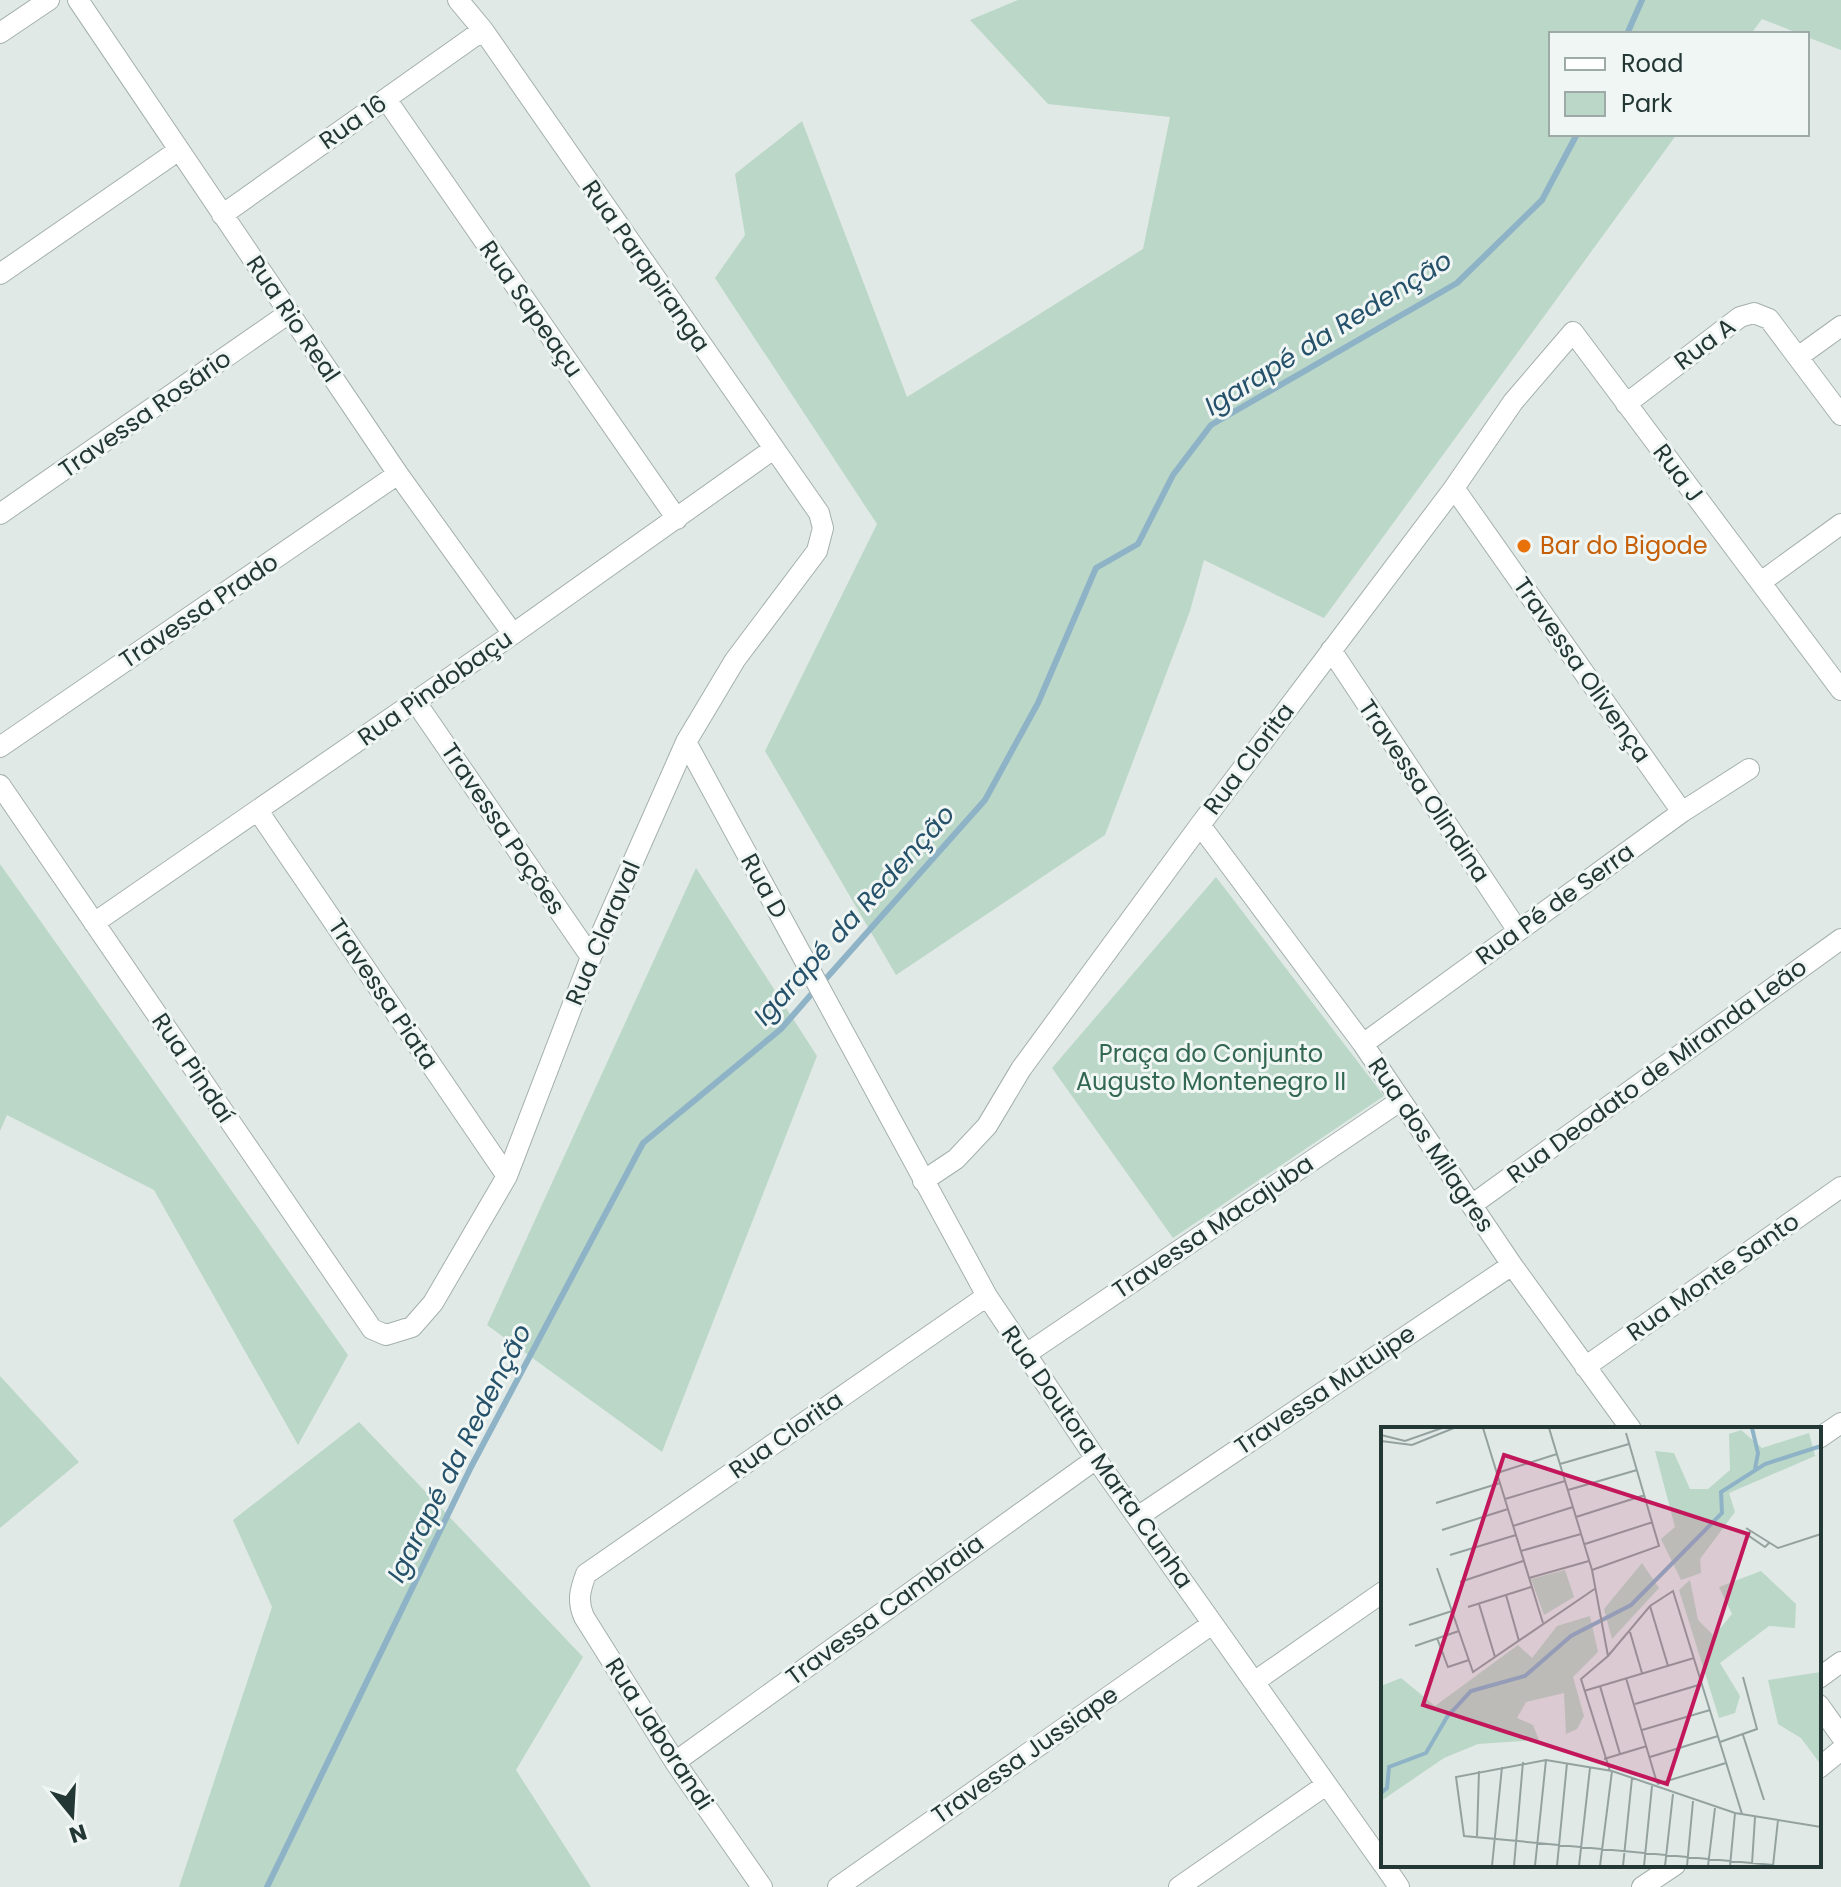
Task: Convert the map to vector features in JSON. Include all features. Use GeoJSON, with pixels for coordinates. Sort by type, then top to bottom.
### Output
{"type":"FeatureCollection","features":[{"type":"Feature","properties":{"kind":"street"},"geometry":{"type":"LineString","coordinates":[[0,33],[49,0]]}},
{"type":"Feature","properties":{"kind":"street","name":"Rua Rio Real"},"geometry":{"type":"LineString","coordinates":[[78,0],[398,474],[513,634]]}},
{"type":"Feature","properties":{"kind":"street","name":"Rua Parapiranga"},"geometry":{"type":"LineString","coordinates":[[458,0],[483,30],[772,450],[819,513],[823,538]]}},
{"type":"Feature","properties":{"kind":"street","name":"Rua 16"},"geometry":{"type":"LineString","coordinates":[[222,215],[483,30]]}},
{"type":"Feature","properties":{"kind":"street","name":"Rua Sapeaçu"},"geometry":{"type":"LineString","coordinates":[[386,99],[677,519]]}},
{"type":"Feature","properties":{"kind":"street"},"geometry":{"type":"LineString","coordinates":[[0,274],[179,150]]}},
{"type":"Feature","properties":{"kind":"street","name":"Travessa Rosário"},"geometry":{"type":"LineString","coordinates":[[0,514],[289,313]]}},
{"type":"Feature","properties":{"kind":"street","name":"Rua A"},"geometry":{"type":"LineString","coordinates":[[1626,404],[1740,317],[1754,313],[1769,319],[1841,415]]}},
{"type":"Feature","properties":{"kind":"street"},"geometry":{"type":"LineString","coordinates":[[1798,357],[1841,326]]}},
{"type":"Feature","properties":{"kind":"street","name":"Rua J"},"geometry":{"type":"LineString","coordinates":[[1573,332],[1841,690]]}},
{"type":"Feature","properties":{"kind":"street","name":"Rua Clorita"},"geometry":{"type":"LineString","coordinates":[[923,1181],[939,1173],[973,1143],[1021,1069],[1200,825],[1454,488],[1513,402],[1573,332]]}},
{"type":"Feature","properties":{"kind":"street","name":"Rua Pindobaçu"},"geometry":{"type":"LineString","coordinates":[[94,923],[513,634],[772,450]]}},
{"type":"Feature","properties":{"kind":"street","name":"Travessa Prado"},"geometry":{"type":"LineString","coordinates":[[0,747],[398,474]]}},
{"type":"Feature","properties":{"kind":"street","name":"Travessa Olivença"},"geometry":{"type":"LineString","coordinates":[[1454,488],[1682,812]]}},
{"type":"Feature","properties":{"kind":"street"},"geometry":{"type":"LineString","coordinates":[[1761,582],[1841,524]]}},
{"type":"Feature","properties":{"kind":"street","name":"Rua Claraval"},"geometry":{"type":"LineString","coordinates":[[398,1333],[412,1327],[433,1303],[507,1176],[591,957],[686,742],[735,660],[817,551],[823,538]]}},
{"type":"Feature","properties":{"kind":"street","name":"Travessa Olindina"},"geometry":{"type":"LineString","coordinates":[[1331,650],[1518,931]]}},
{"type":"Feature","properties":{"kind":"street","name":"Travessa Poções"},"geometry":{"type":"LineString","coordinates":[[415,701],[591,957]]}},
{"type":"Feature","properties":{"kind":"street","name":"Rua D"},"geometry":{"type":"LineString","coordinates":[[686,742],[843,1030]]}},
{"type":"Feature","properties":{"kind":"street","name":"Rua Pé de Serra"},"geometry":{"type":"LineString","coordinates":[[1363,1044],[1682,812],[1749,769]]}},
{"type":"Feature","properties":{"kind":"street","name":"Rua Pindaí"},"geometry":{"type":"LineString","coordinates":[[0,785],[372,1329],[386,1335],[398,1333]]}},
{"type":"Feature","properties":{"kind":"street","name":"Travessa Piata"},"geometry":{"type":"LineString","coordinates":[[258,811],[507,1176]]}},
{"type":"Feature","properties":{"kind":"street","name":"Rua dos Milagres"},"geometry":{"type":"LineString","coordinates":[[1200,825],[1363,1044],[1625,1427]]}},
{"type":"Feature","properties":{"kind":"street","name":"Rua Deodato de Miranda Leão"},"geometry":{"type":"LineString","coordinates":[[1473,1204],[1841,939]]}},
{"type":"Feature","properties":{"kind":"street","name":"Rua Doutora Marta Cunha"},"geometry":{"type":"LineString","coordinates":[[843,1030],[987,1296],[1096,1459],[1326,1785],[1375,1836],[1381,1857]]}},
{"type":"Feature","properties":{"kind":"street","name":"Travessa Macajuba"},"geometry":{"type":"LineString","coordinates":[[1026,1354],[1400,1101]]}},
{"type":"Feature","properties":{"kind":"street","name":"Rua Monte Santo"},"geometry":{"type":"LineString","coordinates":[[1585,1367],[1841,1187]]}},
{"type":"Feature","properties":{"kind":"street","name":"Travessa Mutuipe"},"geometry":{"type":"LineString","coordinates":[[1139,1516],[1512,1265]]}},
{"type":"Feature","properties":{"kind":"street","name":"Rua Clorita"},"geometry":{"type":"LineString","coordinates":[[586,1574],[987,1296]]}},
{"type":"Feature","properties":{"kind":"street"},"geometry":{"type":"LineString","coordinates":[[1821,1437],[1841,1423]]}},
{"type":"Feature","properties":{"kind":"street","name":"Travessa Cambraia"},"geometry":{"type":"LineString","coordinates":[[675,1762],[1096,1459]]}},
{"type":"Feature","properties":{"kind":"street","name":"Rua Jaborandi"},"geometry":{"type":"LineString","coordinates":[[586,1574],[579,1591],[579,1606],[584,1617],[675,1762],[762,1887]]}},
{"type":"Feature","properties":{"kind":"street"},"geometry":{"type":"LineString","coordinates":[[1254,1682],[1381,1593]]}},
{"type":"Feature","properties":{"kind":"street","name":"Travessa Jussiape"},"geometry":{"type":"LineString","coordinates":[[838,1887],[1212,1624]]}},
{"type":"Feature","properties":{"kind":"street"},"geometry":{"type":"LineString","coordinates":[[1821,1677],[1841,1662]]}},
{"type":"Feature","properties":{"kind":"street"},"geometry":{"type":"LineString","coordinates":[[1821,1708],[1841,1736]]}},
{"type":"Feature","properties":{"kind":"street"},"geometry":{"type":"LineString","coordinates":[[1821,1766],[1841,1750]]}},
{"type":"Feature","properties":{"kind":"street"},"geometry":{"type":"LineString","coordinates":[[1179,1887],[1326,1785]]}},
{"type":"Feature","properties":{"kind":"street","name":"Rua Doutora Marta Cunha"},"geometry":{"type":"LineString","coordinates":[[1385,1867],[1399,1887]]}},
{"type":"Feature","properties":{"kind":"street"},"geometry":{"type":"LineString","coordinates":[[1642,1887],[1672,1867]]}},
{"type":"Feature","properties":{"kind":"green space"},"geometry":{"type":"Polygon","coordinates":[[[1018,0],[1841,0],[1841,50],[1809,38],[1809,32],[1795,32],[1762,19],[1752,32],[1549,32],[1549,136],[1676,136],[1324,618],[1204,560],[1190,611],[1105,835],[896,975],[765,751],[877,524],[715,278],[745,235],[735,174],[802,121],[907,397],[1143,249],[1170,117],[1048,104],[970,20],[1018,0]]]}},
{"type":"Feature","properties":{"kind":"green space"},"geometry":{"type":"Polygon","coordinates":[[[0,864],[348,1355],[298,1445],[154,1190],[7,1115],[0,1131],[0,864]]]}},
{"type":"Feature","properties":{"kind":"green space"},"geometry":{"type":"Polygon","coordinates":[[[696,868],[817,1056],[662,1452],[487,1325],[696,868]]]}},
{"type":"Feature","properties":{"kind":"green space","name":"Praça do Conjunto Augusto Montenegro II"},"geometry":{"type":"Polygon","coordinates":[[[1216,877],[1384,1096],[1173,1238],[1052,1068],[1216,877]]]}},
{"type":"Feature","properties":{"kind":"green space"},"geometry":{"type":"Polygon","coordinates":[[[0,1376],[79,1462],[0,1528],[0,1376]]]}},
{"type":"Feature","properties":{"kind":"green space"},"geometry":{"type":"Polygon","coordinates":[[[359,1422],[583,1657],[516,1770],[591,1887],[179,1887],[272,1607],[233,1520],[359,1422]]]}},
{"type":"Feature","properties":{"kind":"waterway","name":"Igarapé da Redenção"},"geometry":{"type":"LineString","coordinates":[[1628,32],[1642,0]]}},
{"type":"Feature","properties":{"kind":"waterway","name":"Igarapé da Redenção"},"geometry":{"type":"LineString","coordinates":[[823,982],[985,800],[1038,703],[1096,568],[1138,544],[1173,475],[1211,425],[1457,283],[1542,200],[1576,136]]}},
{"type":"Feature","properties":{"kind":"waterway","name":"Igarapé da Redenção"},"geometry":{"type":"LineString","coordinates":[[267,1887],[471,1467],[643,1143],[781,1029],[815,990]]}},
{"type":"Feature","properties":{"kind":"place","name":"Bar do Bigode"},"geometry":{"type":"Point","coordinates":[1524,546]}}]}
